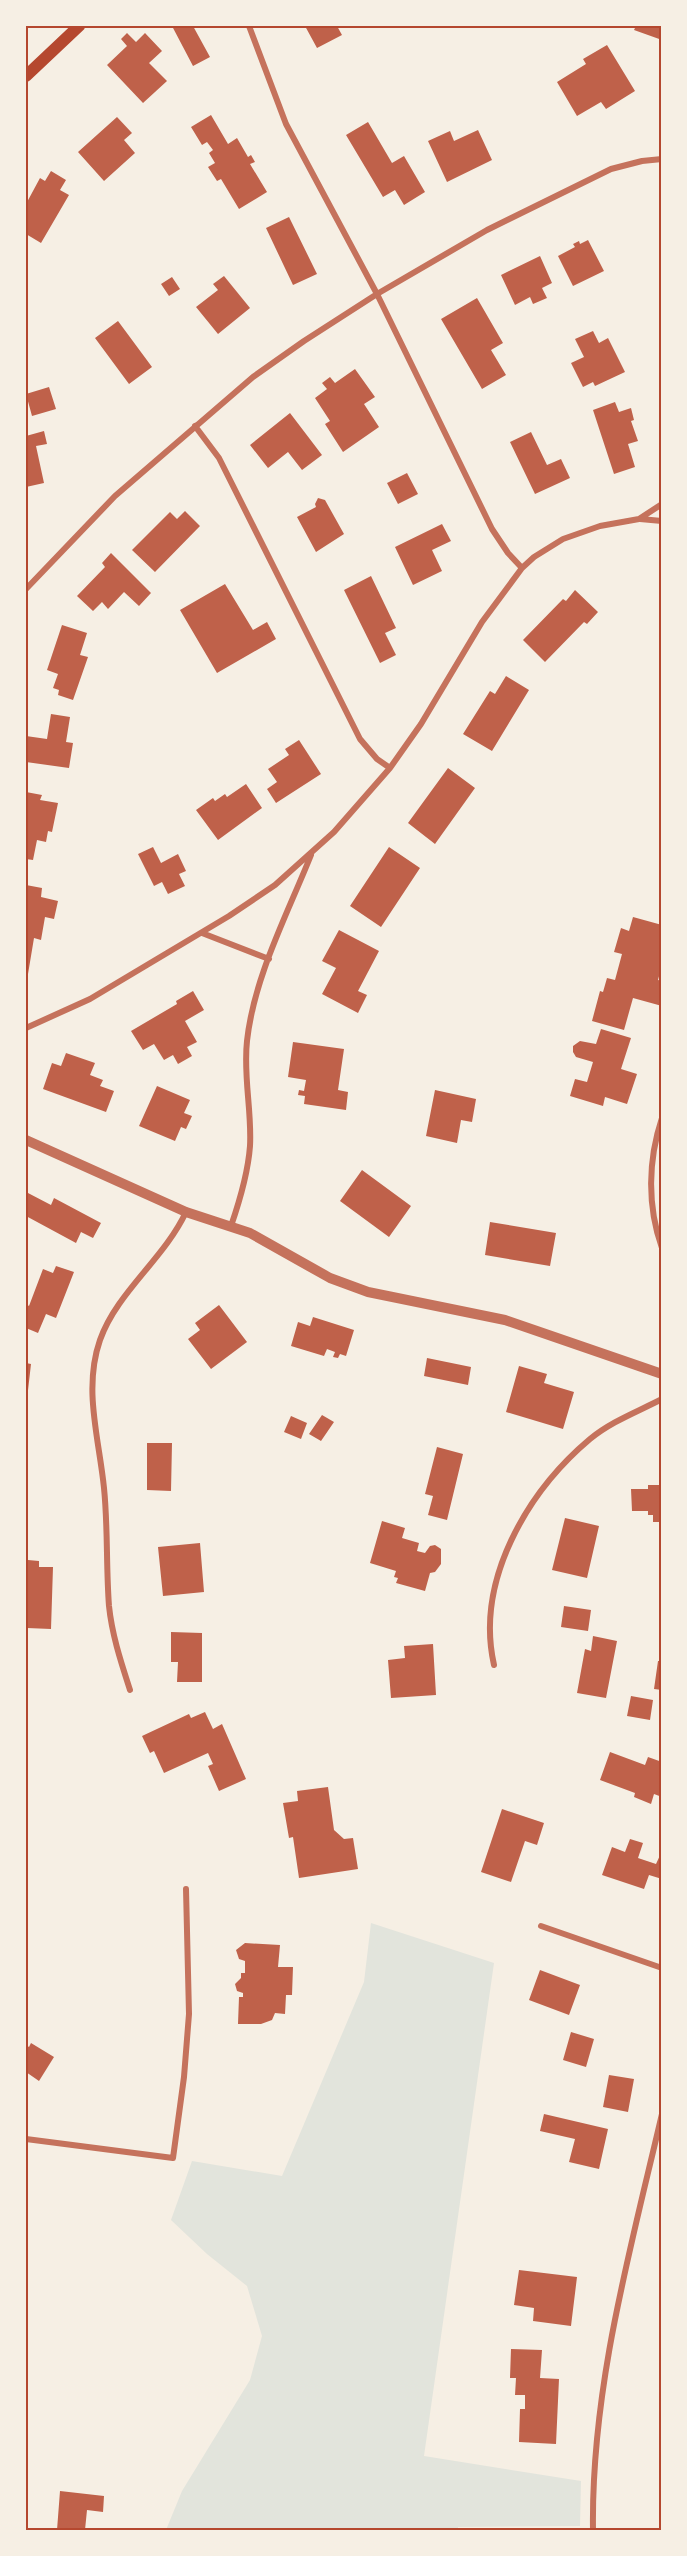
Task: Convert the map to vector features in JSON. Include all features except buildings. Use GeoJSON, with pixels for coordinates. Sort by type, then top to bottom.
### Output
{"type":"FeatureCollection","features":[{"type":"Feature","properties":{"kind":"main road"},"geometry":{"type":"LineString","coordinates":[[26,76],[80,26]]}},
{"type":"Feature","properties":{"kind":"street"},"geometry":{"type":"LineString","coordinates":[[249,26],[286,123],[376,294],[492,529],[508,553],[522,568]]}},
{"type":"Feature","properties":{"kind":"street"},"geometry":{"type":"LineString","coordinates":[[26,589],[115,496],[270,364],[376,294],[487,230],[611,169],[642,161],[662,159]]}},
{"type":"Feature","properties":{"kind":"street"},"geometry":{"type":"LineString","coordinates":[[195,426],[219,458],[360,739],[377,759],[390,768]]}},
{"type":"Feature","properties":{"kind":"street"},"geometry":{"type":"LineString","coordinates":[[639,519],[662,504]]}},
{"type":"Feature","properties":{"kind":"street"},"geometry":{"type":"LineString","coordinates":[[26,1028],[90,999],[202,933],[275,885],[313,852],[353,812],[390,768],[421,724],[482,622],[522,568],[534,557],[563,539],[600,526],[639,519],[662,521]]}},
{"type":"Feature","properties":{"kind":"street"},"geometry":{"type":"LineString","coordinates":[[231,1226],[243,1188],[250,1148],[246,1082],[247,1042],[254,1003],[269,959],[313,852]]}},
{"type":"Feature","properties":{"kind":"street"},"geometry":{"type":"LineString","coordinates":[[202,933],[269,959]]}},
{"type":"Feature","properties":{"kind":"street"},"geometry":{"type":"LineString","coordinates":[[662,1118],[655,1146],[650,1183],[653,1217],[662,1248]]}},
{"type":"Feature","properties":{"kind":"street"},"geometry":{"type":"LineString","coordinates":[[26,1140],[186,1212],[250,1233],[310,1268],[349,1286],[368,1292],[505,1320],[662,1374]]}},
{"type":"Feature","properties":{"kind":"street"},"geometry":{"type":"LineString","coordinates":[[130,1690],[119,1658],[110,1606],[105,1505],[93,1413],[92,1376],[100,1340],[107,1324],[126,1295],[167,1246],[186,1212]]}},
{"type":"Feature","properties":{"kind":"street"},"geometry":{"type":"LineString","coordinates":[[494,1665],[490,1645],[497,1582],[510,1542],[533,1501],[562,1465],[590,1440],[620,1419],[662,1399]]}},
{"type":"Feature","properties":{"kind":"street"},"geometry":{"type":"LineString","coordinates":[[26,2139],[173,2158],[184,2077],[189,2014],[186,1889]]}},
{"type":"Feature","properties":{"kind":"street"},"geometry":{"type":"LineString","coordinates":[[541,1926],[662,1968]]}},
{"type":"Feature","properties":{"kind":"street"},"geometry":{"type":"LineString","coordinates":[[593,2530],[598,2432],[608,2356],[662,2114]]}},
{"type":"Feature","properties":{"kind":"shaded area"},"geometry":{"type":"Polygon","coordinates":[[[371,1923],[494,1963],[424,2456],[581,2481],[580,2526],[458,2527],[458,2530],[166,2530],[182,2491],[250,2380],[262,2336],[247,2286],[207,2254],[171,2220],[192,2161],[282,2176],[364,1982],[371,1923]]]}}]}
